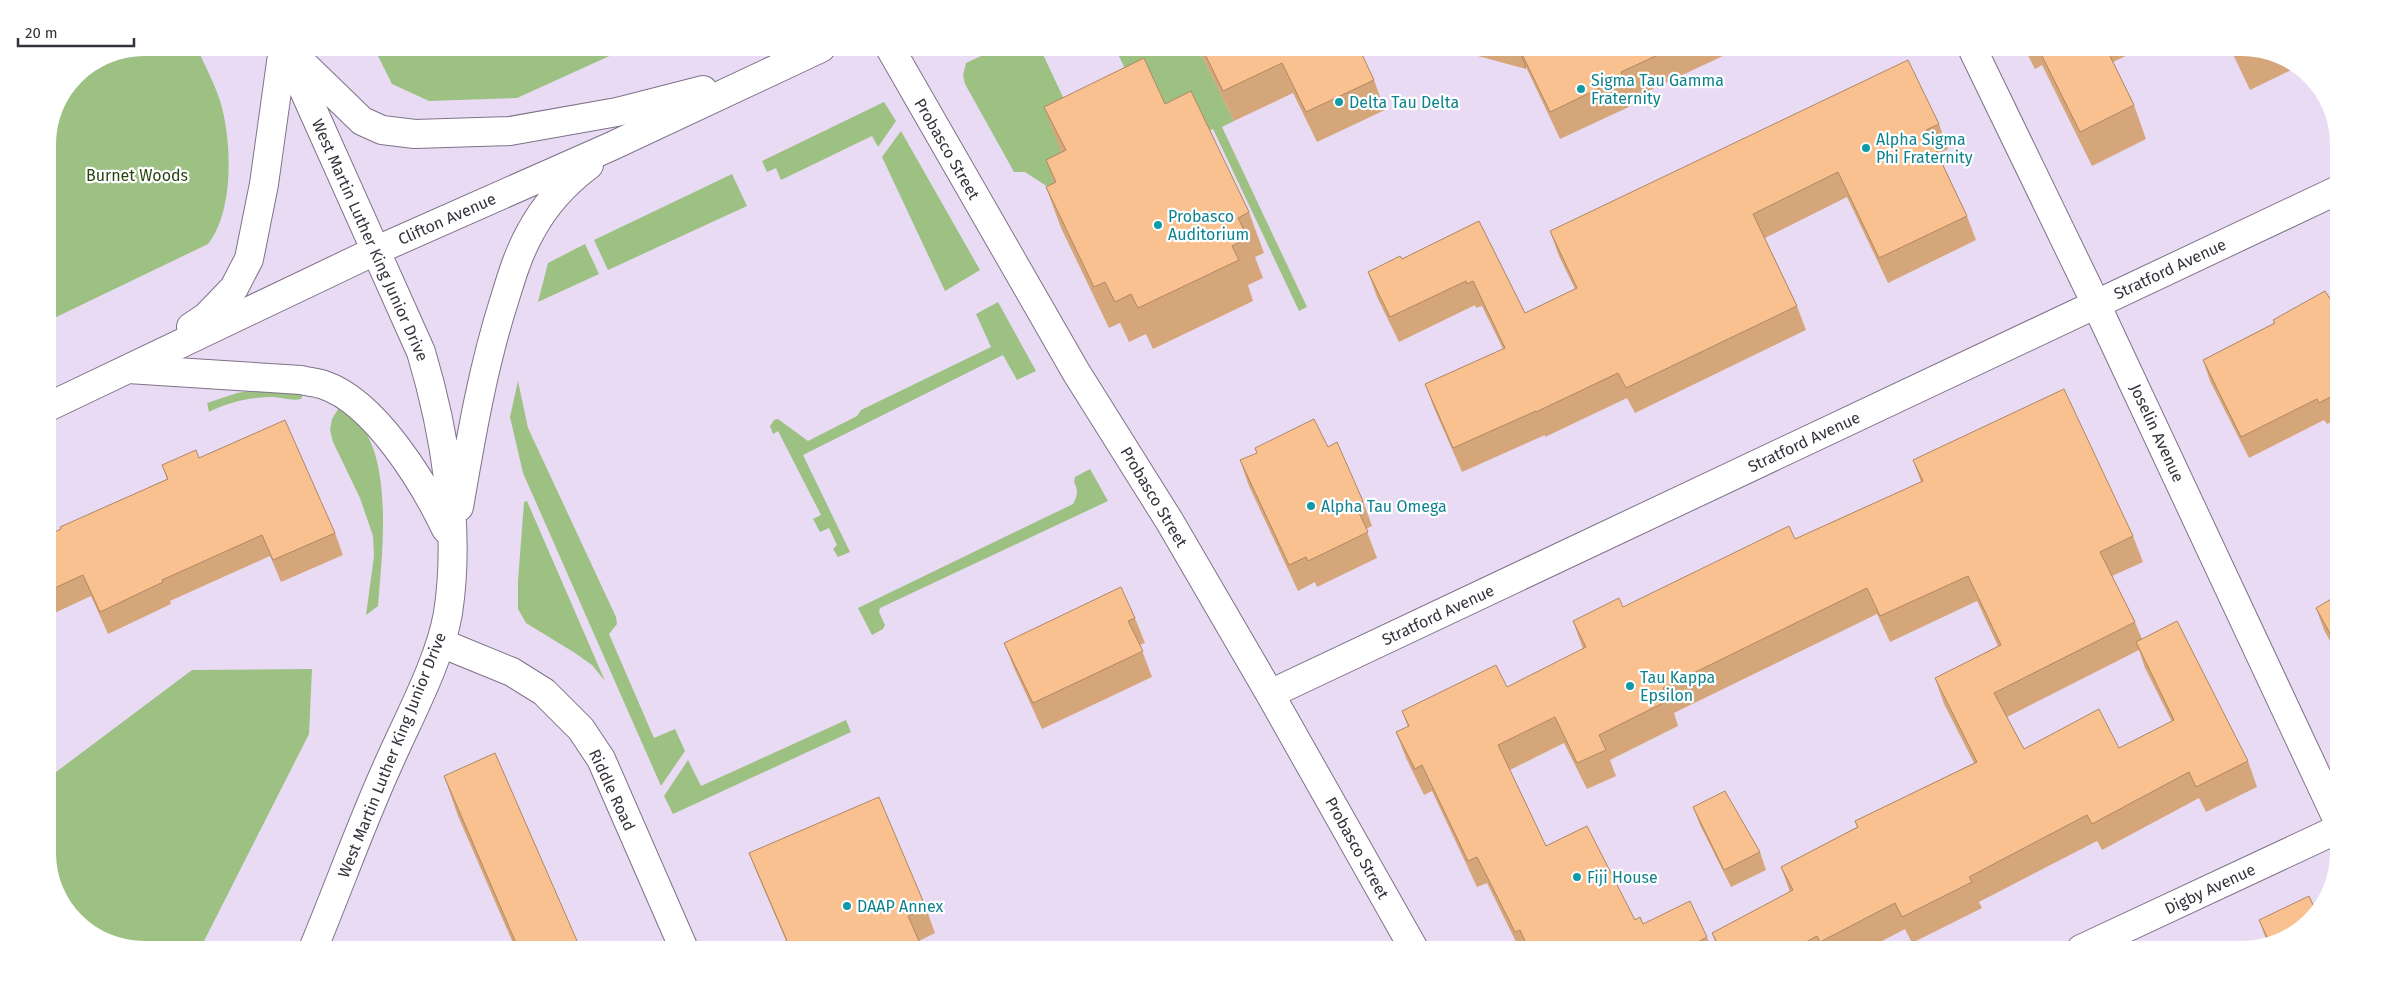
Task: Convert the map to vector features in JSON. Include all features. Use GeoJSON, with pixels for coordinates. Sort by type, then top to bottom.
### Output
{"type":"FeatureCollection","features":[{"type":"Feature","properties":{"kind":"street"},"geometry":{"type":"LineString","coordinates":[[127,369],[206,317],[234,288],[249,259],[264,184],[284,56]]}},
{"type":"Feature","properties":{"kind":"street","name":"West Martin Luther King Junior Drive"},"geometry":{"type":"LineString","coordinates":[[289,56],[421,352],[437,404],[445,454],[453,543],[451,591],[441,643],[382,778],[317,941]]}},
{"type":"Feature","properties":{"kind":"street"},"geometry":{"type":"LineString","coordinates":[[293,56],[362,121],[382,130],[415,134],[510,131],[617,112],[765,74]]}},
{"type":"Feature","properties":{"kind":"street","name":"Clifton Avenue"},"geometry":{"type":"LineString","coordinates":[[56,403],[377,250],[612,146],[804,56]]}},
{"type":"Feature","properties":{"kind":"street","name":"Probasco Street"},"geometry":{"type":"LineString","coordinates":[[895,56],[1066,354],[1170,522],[1270,694],[1409,941]]}},
{"type":"Feature","properties":{"kind":"street","name":"Joselin Avenue"},"geometry":{"type":"LineString","coordinates":[[1976,56],[2096,304],[2330,804]]}},
{"type":"Feature","properties":{"kind":"street"},"geometry":{"type":"LineString","coordinates":[[453,543],[482,384],[517,260],[532,230],[554,197],[578,173],[612,146]]}},
{"type":"Feature","properties":{"kind":"street","name":"Stratford Avenue"},"geometry":{"type":"LineString","coordinates":[[1270,694],[2330,194]]}},
{"type":"Feature","properties":{"kind":"street"},"geometry":{"type":"LineString","coordinates":[[127,369],[301,380],[324,385],[350,400],[373,420],[393,444],[415,472],[434,504],[453,543]]}},
{"type":"Feature","properties":{"kind":"street","name":"Riddle Road"},"geometry":{"type":"LineString","coordinates":[[441,643],[512,672],[544,692],[581,729],[601,759],[680,941]]}},
{"type":"Feature","properties":{"kind":"street","name":"Digby Avenue"},"geometry":{"type":"LineString","coordinates":[[2100,941],[2330,833]]}},
{"type":"Feature","properties":{"kind":"green space","name":"Burnet Woods"},"geometry":{"type":"Polygon","coordinates":[[[201,56],[221,104],[225,120],[229,157],[223,214],[208,244],[56,317],[56,139],[58,127],[68,100],[86,78],[100,68],[122,59],[133,57],[201,56]]]}},
{"type":"Feature","properties":{"kind":"green space"},"geometry":{"type":"Polygon","coordinates":[[[378,56],[609,56],[517,98],[429,101],[392,84],[378,56]]]}},
{"type":"Feature","properties":{"kind":"green space"},"geometry":{"type":"Polygon","coordinates":[[[981,56],[1044,56],[1069,110],[1080,190],[1051,189],[1025,172],[1014,172],[965,84],[963,75],[966,63],[981,56]]]}},
{"type":"Feature","properties":{"kind":"green space"},"geometry":{"type":"Polygon","coordinates":[[[1119,56],[1202,56],[1234,121],[1222,127],[1307,307],[1299,311],[1213,129],[1180,144],[1130,79],[1119,56]]]}},
{"type":"Feature","properties":{"kind":"green space"},"geometry":{"type":"Polygon","coordinates":[[[884,102],[896,121],[878,147],[872,136],[781,180],[776,168],[767,172],[762,161],[884,102]]]}},
{"type":"Feature","properties":{"kind":"green space"},"geometry":{"type":"Polygon","coordinates":[[[901,131],[980,270],[945,291],[882,157],[901,131]]]}},
{"type":"Feature","properties":{"kind":"green space"},"geometry":{"type":"Polygon","coordinates":[[[732,174],[747,206],[608,270],[594,240],[732,174]]]}},
{"type":"Feature","properties":{"kind":"green space"},"geometry":{"type":"Polygon","coordinates":[[[585,244],[599,274],[538,302],[548,263],[585,244]]]}},
{"type":"Feature","properties":{"kind":"green space"},"geometry":{"type":"Polygon","coordinates":[[[998,302],[1036,371],[1017,380],[1003,355],[803,455],[850,552],[838,557],[833,549],[837,545],[829,528],[820,532],[813,519],[821,515],[778,431],[773,434],[770,426],[774,420],[778,419],[808,441],[857,416],[861,410],[991,347],[976,314],[998,302]]]}},
{"type":"Feature","properties":{"kind":"green space"},"geometry":{"type":"Polygon","coordinates":[[[518,381],[528,428],[616,617],[617,624],[609,634],[654,738],[675,729],[685,751],[661,786],[523,473],[510,417],[518,381]]]}},
{"type":"Feature","properties":{"kind":"green space"},"geometry":{"type":"Polygon","coordinates":[[[257,390],[304,392],[301,399],[291,400],[265,397],[248,399],[224,405],[209,412],[207,403],[237,393],[257,390]]]}},
{"type":"Feature","properties":{"kind":"green space"},"geometry":{"type":"Polygon","coordinates":[[[340,406],[358,421],[370,442],[377,463],[381,486],[383,537],[378,606],[366,615],[374,556],[373,536],[360,498],[333,442],[330,430],[332,419],[340,406]]]}},
{"type":"Feature","properties":{"kind":"green space"},"geometry":{"type":"Polygon","coordinates":[[[1090,469],[1108,501],[880,608],[879,612],[885,625],[883,629],[872,635],[858,608],[1073,504],[1077,493],[1074,482],[1075,477],[1090,469]]]}},
{"type":"Feature","properties":{"kind":"green space"},"geometry":{"type":"Polygon","coordinates":[[[527,501],[605,681],[592,665],[526,623],[518,609],[518,581],[524,502],[527,501]]]}},
{"type":"Feature","properties":{"kind":"green space"},"geometry":{"type":"Polygon","coordinates":[[[312,669],[309,734],[204,941],[139,941],[122,938],[100,929],[82,915],[68,897],[61,881],[56,858],[56,772],[192,670],[312,669]]]}},
{"type":"Feature","properties":{"kind":"green space"},"geometry":{"type":"Polygon","coordinates":[[[846,720],[851,732],[673,814],[664,796],[688,760],[701,786],[846,720]]]}},
{"type":"Feature","properties":{"kind":"building"},"geometry":{"type":"Polygon","coordinates":[[[1206,56],[1363,56],[1374,80],[1306,112],[1282,63],[1223,91],[1206,56]]]}},
{"type":"Feature","properties":{"kind":"building"},"geometry":{"type":"Polygon","coordinates":[[[1523,56],[1656,56],[1621,72],[1623,77],[1550,112],[1523,56]]]}},
{"type":"Feature","properties":{"kind":"building"},"geometry":{"type":"Polygon","coordinates":[[[2042,56],[2110,56],[2134,105],[2080,132],[2042,56]]]}},
{"type":"Feature","properties":{"kind":"building","name":"Probasco Auditorium"},"geometry":{"type":"Polygon","coordinates":[[[1144,58],[1165,104],[1191,91],[1249,212],[1238,218],[1248,238],[1232,246],[1239,260],[1138,308],[1131,294],[1115,302],[1105,282],[1094,287],[1046,187],[1056,182],[1046,160],[1066,150],[1044,107],[1144,58]]]}},
{"type":"Feature","properties":{"kind":"building"},"geometry":{"type":"Polygon","coordinates":[[[1908,60],[1939,124],[1926,130],[1967,216],[1879,258],[1838,172],[1753,214],[1797,306],[1626,388],[1618,373],[1536,412],[1453,448],[1425,384],[1505,348],[1473,281],[1467,284],[1466,281],[1390,317],[1368,272],[1400,256],[1402,259],[1479,221],[1525,313],[1577,288],[1550,231],[1908,60]]]}},
{"type":"Feature","properties":{"kind":"building"},"geometry":{"type":"Polygon","coordinates":[[[2325,291],[2330,299],[2330,397],[2319,403],[2317,399],[2241,437],[2203,360],[2275,323],[2273,320],[2325,291]]]}},
{"type":"Feature","properties":{"kind":"building"},"geometry":{"type":"Polygon","coordinates":[[[2064,389],[2133,536],[2100,552],[2135,622],[1994,693],[2024,749],[2099,709],[2119,748],[2174,720],[2136,642],[2177,621],[2248,761],[2196,787],[2189,772],[2092,824],[2087,815],[1969,877],[1972,882],[1902,917],[1895,903],[1822,941],[1820,941],[1817,936],[1808,941],[1716,941],[1712,933],[1793,890],[1781,867],[1858,827],[1855,821],[1977,762],[1935,678],[2001,645],[1968,576],[1880,616],[1867,588],[1663,688],[1669,700],[1599,735],[1606,750],[1577,763],[1555,717],[1498,745],[1546,846],[1587,826],[1635,920],[1640,917],[1643,924],[1690,901],[1707,937],[1700,941],[1525,941],[1520,930],[1515,932],[1477,857],[1468,861],[1422,765],[1415,769],[1396,732],[1409,726],[1402,711],[1496,665],[1507,687],[1586,647],[1573,621],[1619,598],[1623,607],[1789,526],[1795,539],[1923,481],[1913,460],[2064,389]]]}},
{"type":"Feature","properties":{"kind":"building","name":"Alpha Tau Omega"},"geometry":{"type":"Polygon","coordinates":[[[1314,419],[1328,447],[1337,442],[1363,501],[1355,504],[1368,532],[1308,561],[1306,557],[1289,565],[1240,460],[1257,453],[1255,448],[1314,419]]]}},
{"type":"Feature","properties":{"kind":"building"},"geometry":{"type":"Polygon","coordinates":[[[285,420],[335,533],[273,560],[262,535],[162,580],[163,582],[100,612],[83,575],[56,587],[56,531],[61,529],[60,527],[168,479],[162,465],[196,450],[199,458],[285,420]]]}},
{"type":"Feature","properties":{"kind":"building"},"geometry":{"type":"Polygon","coordinates":[[[1121,587],[1135,618],[1128,621],[1143,651],[1033,703],[1004,643],[1121,587]]]}},
{"type":"Feature","properties":{"kind":"building"},"geometry":{"type":"Polygon","coordinates":[[[2330,600],[2330,633],[2316,608],[2330,600]]]}},
{"type":"Feature","properties":{"kind":"building"},"geometry":{"type":"Polygon","coordinates":[[[495,753],[577,941],[515,941],[444,776],[495,753]]]}},
{"type":"Feature","properties":{"kind":"building"},"geometry":{"type":"Polygon","coordinates":[[[1725,791],[1760,852],[1724,870],[1693,807],[1725,791]]]}},
{"type":"Feature","properties":{"kind":"building","name":"DAAP Annex"},"geometry":{"type":"Polygon","coordinates":[[[879,797],[926,908],[908,916],[919,941],[787,941],[749,853],[879,797]]]}},
{"type":"Feature","properties":{"kind":"building"},"geometry":{"type":"Polygon","coordinates":[[[2309,896],[2313,904],[2300,919],[2286,929],[2267,937],[2259,920],[2309,896]]]}},
{"type":"Feature","properties":{"kind":"place","name":"Sigma Tau Gamma Fraternity"},"geometry":{"type":"Point","coordinates":[1581,89]}},
{"type":"Feature","properties":{"kind":"place","name":"Delta Tau Delta"},"geometry":{"type":"Point","coordinates":[1339,102]}},
{"type":"Feature","properties":{"kind":"place","name":"Alpha Sigma Phi Fraternity"},"geometry":{"type":"Point","coordinates":[1866,148]}},
{"type":"Feature","properties":{"kind":"place","name":"Probasco Auditorium"},"geometry":{"type":"Point","coordinates":[1158,225]}},
{"type":"Feature","properties":{"kind":"place","name":"Alpha Tau Omega"},"geometry":{"type":"Point","coordinates":[1311,506]}},
{"type":"Feature","properties":{"kind":"place","name":"Tau Kappa Epsilon"},"geometry":{"type":"Point","coordinates":[1630,686]}},
{"type":"Feature","properties":{"kind":"place","name":"Fiji House"},"geometry":{"type":"Point","coordinates":[1577,877]}},
{"type":"Feature","properties":{"kind":"place","name":"DAAP Annex"},"geometry":{"type":"Point","coordinates":[847,906]}}]}
